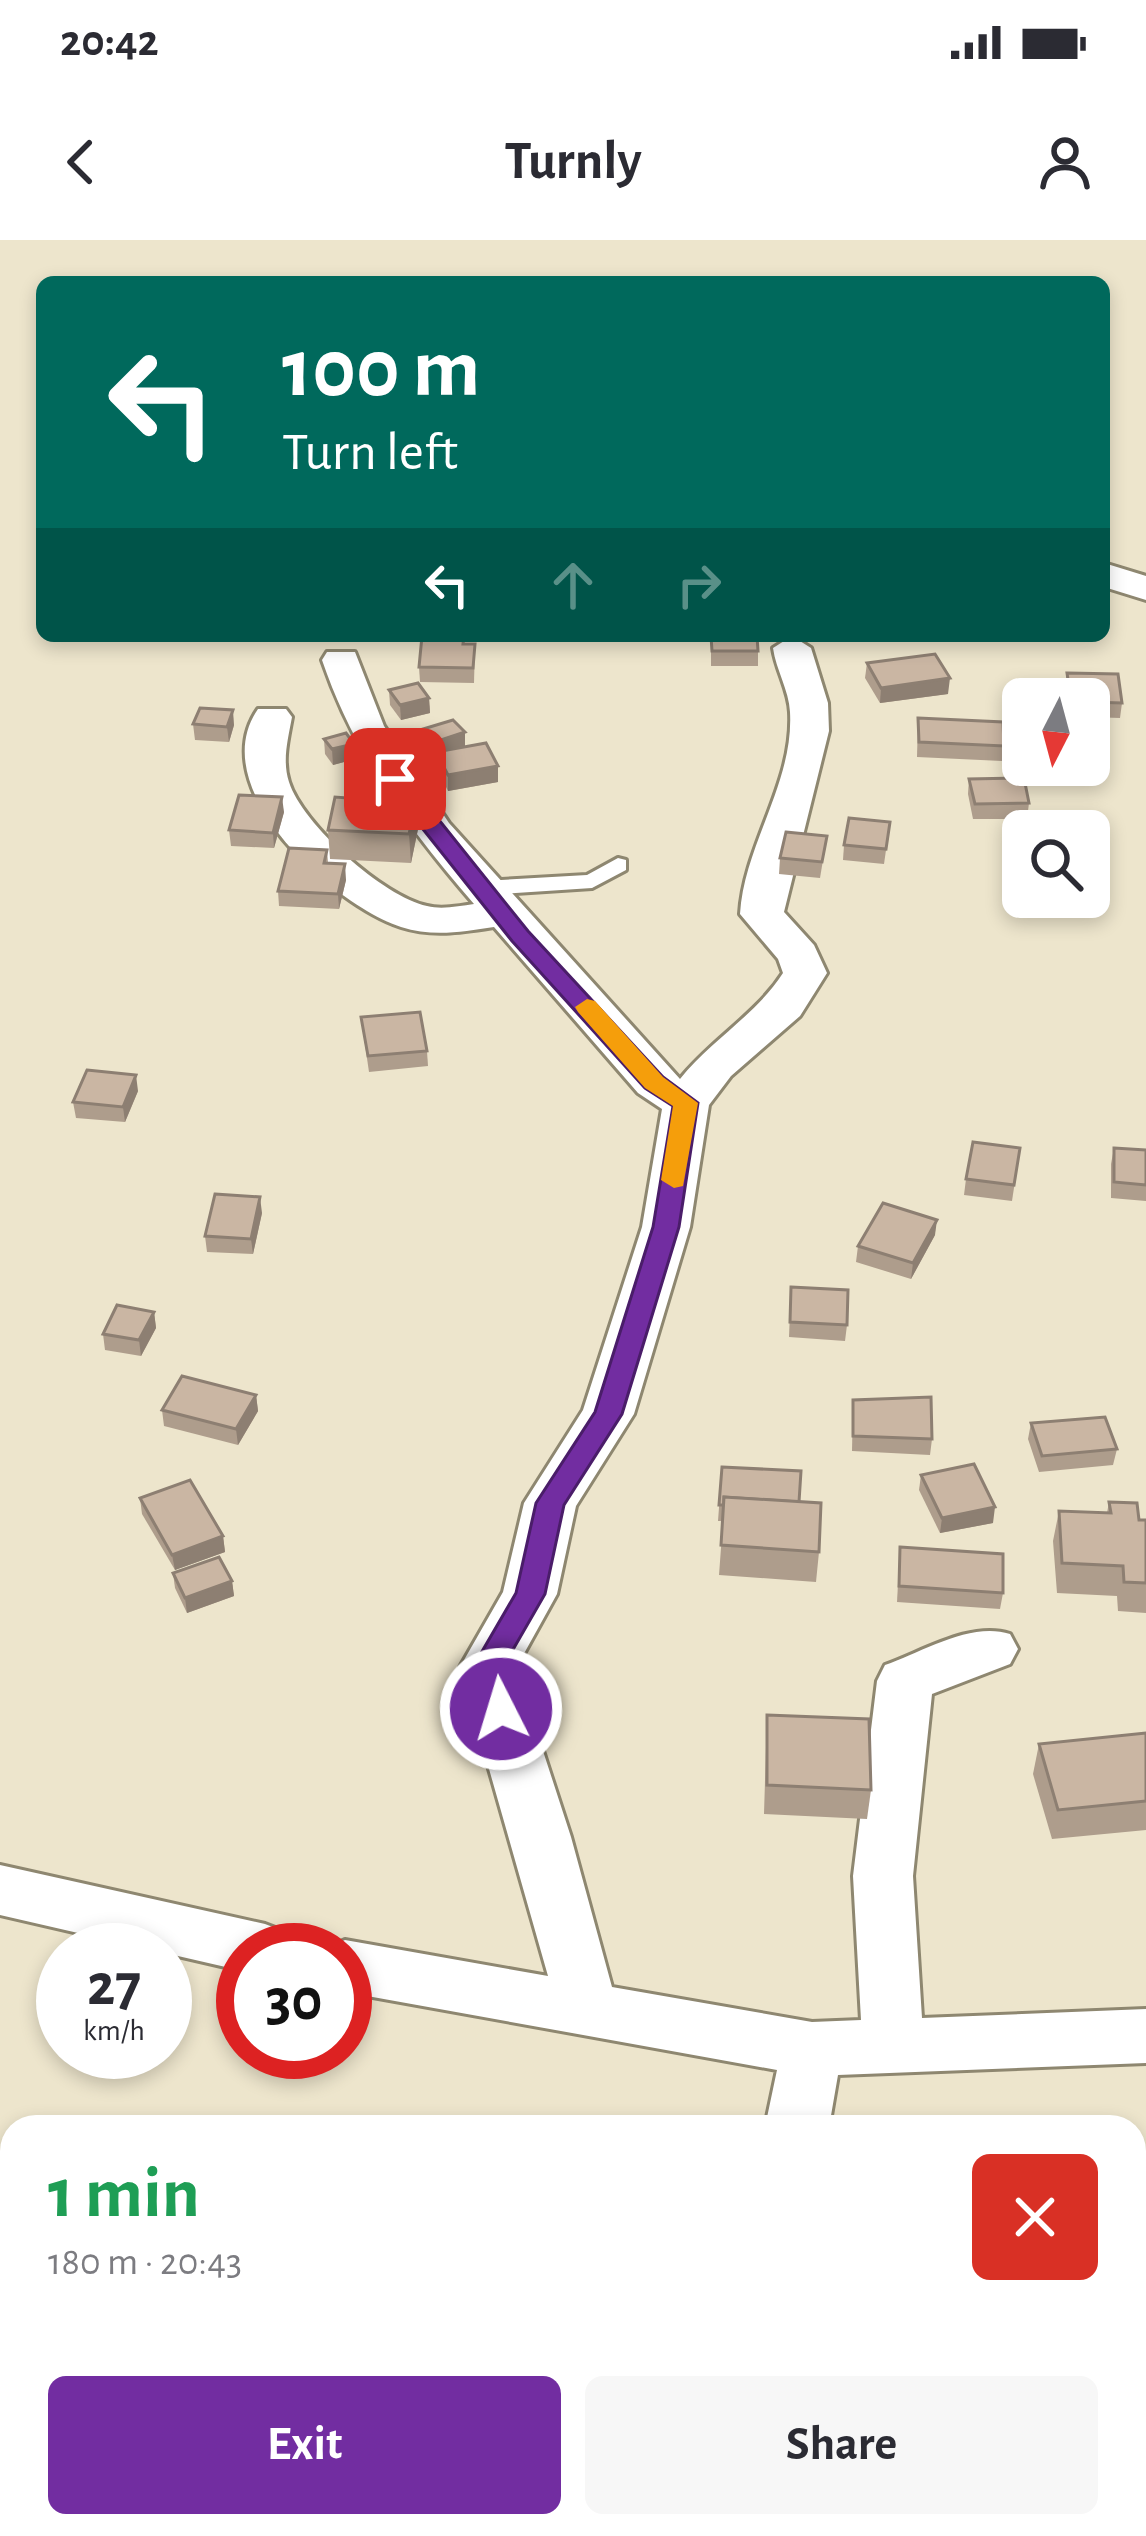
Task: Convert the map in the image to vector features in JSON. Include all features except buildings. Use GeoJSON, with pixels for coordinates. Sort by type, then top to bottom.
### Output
{"type":"FeatureCollection","features":[{"type":"Feature","properties":{"kind":"street"},"geometry":{"type":"LineString","coordinates":[[1110,576],[1146,589]]}},
{"type":"Feature","properties":{"kind":"street"},"geometry":{"type":"LineString","coordinates":[[586,2009],[542,1837],[488,1667],[530,1594],[550,1503],[608,1414],[666,1227],[686,1103],[715,1066],[784,1006],[805,973],[799,955],[762,914],[763,892],[808,737],[810,706],[795,679],[792,648]]}},
{"type":"Feature","properties":{"kind":"street"},"geometry":{"type":"LineString","coordinates":[[341,660],[364,726],[395,779],[654,1083],[686,1103]]}},
{"type":"Feature","properties":{"kind":"street"},"geometry":{"type":"LineString","coordinates":[[272,717],[264,754],[272,791],[327,862],[414,917],[439,922],[494,900]]}},
{"type":"Feature","properties":{"kind":"street"},"geometry":{"type":"LineString","coordinates":[[893,2047],[883,1876],[905,1681],[990,1649]]}},
{"type":"Feature","properties":{"kind":"street"},"geometry":{"type":"LineString","coordinates":[[0,1890],[216,1939]]}},
{"type":"Feature","properties":{"kind":"street"},"geometry":{"type":"LineString","coordinates":[[372,1971],[812,2049],[1146,2036]]}},
{"type":"Feature","properties":{"kind":"street"},"geometry":{"type":"LineString","coordinates":[[799,2115],[812,2049]]}},
{"type":"Feature","properties":{"kind":"lane"},"geometry":{"type":"LineString","coordinates":[[494,900],[592,881],[617,865]]}},
{"type":"Feature","properties":{"kind":"slow traffic"},"geometry":{"type":"LineString","coordinates":[[587,1007],[654,1083],[686,1103],[674,1180]]}},
{"type":"Feature","properties":{"kind":"route"},"geometry":{"type":"LineString","coordinates":[[395,779],[520,936],[654,1083],[686,1103],[666,1227],[608,1414],[550,1503],[530,1594],[488,1667],[501,1709]]}}]}
